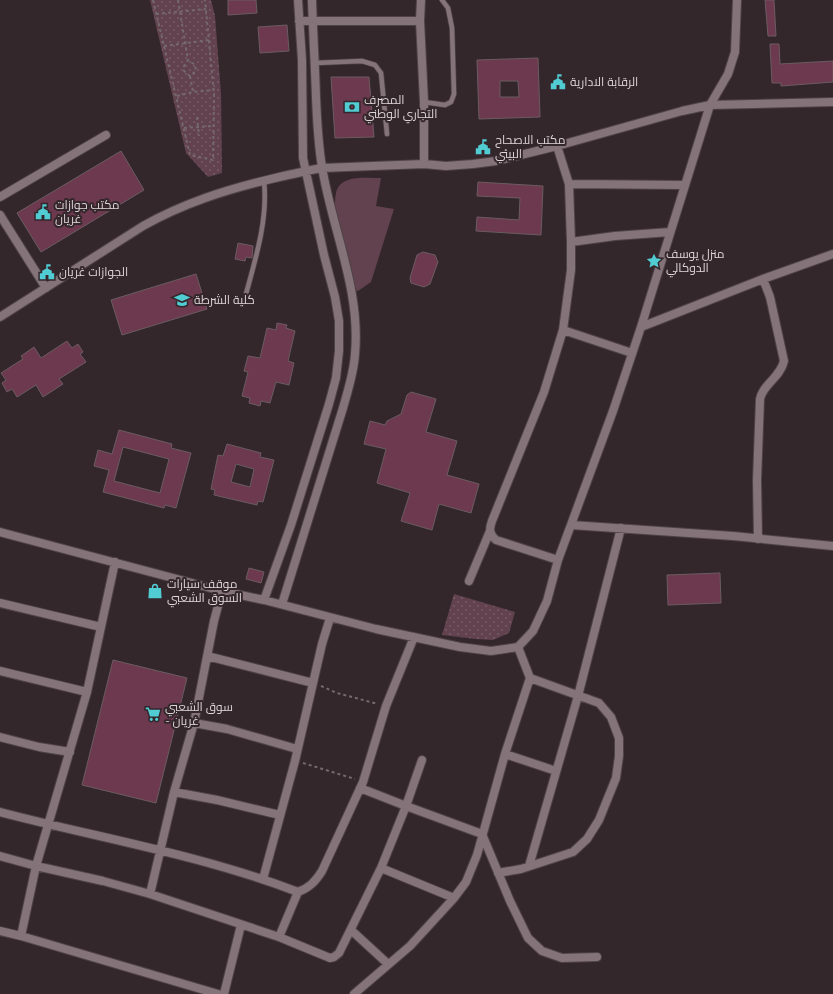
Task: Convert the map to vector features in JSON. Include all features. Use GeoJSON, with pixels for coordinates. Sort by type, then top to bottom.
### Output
{"type":"FeatureCollection","features":[{"type":"Feature","properties":{"kind":"street"},"geometry":{"type":"LineString","coordinates":[[264,600],[291,525],[329,404],[336,378],[339,352],[338,321],[335,297],[324,255],[303,158],[302,76],[298,0]]}},
{"type":"Feature","properties":{"kind":"street"},"geometry":{"type":"LineString","coordinates":[[282,604],[351,381],[355,355],[356,331],[352,295],[322,168],[317,129],[312,0]]}},
{"type":"Feature","properties":{"kind":"street"},"geometry":{"type":"LineString","coordinates":[[421,0],[420,22],[424,102],[424,164]]}},
{"type":"Feature","properties":{"kind":"street"},"geometry":{"type":"LineString","coordinates":[[0,532],[222,591],[282,604],[330,618],[414,637],[460,647],[491,651],[518,647],[533,631],[547,601],[558,560],[613,411],[641,327],[710,105],[728,74],[735,52],[737,0]]}},
{"type":"Feature","properties":{"kind":"street"},"geometry":{"type":"LineString","coordinates":[[299,21],[420,22]]}},
{"type":"Feature","properties":{"kind":"street"},"geometry":{"type":"LineString","coordinates":[[0,317],[162,215],[213,195],[264,181],[322,168],[424,164],[446,166],[496,161],[557,146],[682,111],[710,105],[833,102]]}},
{"type":"Feature","properties":{"kind":"street"},"geometry":{"type":"LineString","coordinates":[[0,197],[106,135]]}},
{"type":"Feature","properties":{"kind":"street"},"geometry":{"type":"LineString","coordinates":[[468,581],[490,531],[492,521],[544,392],[563,330],[571,270],[571,242],[569,184],[557,146]]}},
{"type":"Feature","properties":{"kind":"street"},"geometry":{"type":"LineString","coordinates":[[569,184],[685,185]]}},
{"type":"Feature","properties":{"kind":"street"},"geometry":{"type":"LineString","coordinates":[[0,215],[46,288]]}},
{"type":"Feature","properties":{"kind":"street"},"geometry":{"type":"LineString","coordinates":[[571,242],[615,236],[670,232]]}},
{"type":"Feature","properties":{"kind":"street"},"geometry":{"type":"LineString","coordinates":[[641,327],[763,279],[833,254]]}},
{"type":"Feature","properties":{"kind":"street"},"geometry":{"type":"LineString","coordinates":[[758,539],[757,480],[760,399],[763,392],[782,369],[784,361],[770,297],[763,279]]}},
{"type":"Feature","properties":{"kind":"street"},"geometry":{"type":"LineString","coordinates":[[563,330],[632,353]]}},
{"type":"Feature","properties":{"kind":"street"},"geometry":{"type":"LineString","coordinates":[[329,404],[343,408]]}},
{"type":"Feature","properties":{"kind":"street"},"geometry":{"type":"LineString","coordinates":[[571,525],[833,546]]}},
{"type":"Feature","properties":{"kind":"street"},"geometry":{"type":"LineString","coordinates":[[529,866],[578,696],[621,528]]}},
{"type":"Feature","properties":{"kind":"street"},"geometry":{"type":"LineString","coordinates":[[490,531],[496,540],[558,560]]}},
{"type":"Feature","properties":{"kind":"street"},"geometry":{"type":"LineString","coordinates":[[21,936],[36,866],[87,692],[115,562]]}},
{"type":"Feature","properties":{"kind":"street"},"geometry":{"type":"LineString","coordinates":[[150,894],[174,792],[194,723],[222,591]]}},
{"type":"Feature","properties":{"kind":"street"},"geometry":{"type":"LineString","coordinates":[[0,603],[101,627]]}},
{"type":"Feature","properties":{"kind":"street"},"geometry":{"type":"LineString","coordinates":[[264,879],[295,761],[322,644],[330,618]]}},
{"type":"Feature","properties":{"kind":"street"},"geometry":{"type":"LineString","coordinates":[[0,812],[160,850],[264,879],[298,892],[307,889],[316,881],[322,871],[362,785],[386,706],[414,637]]}},
{"type":"Feature","properties":{"kind":"street"},"geometry":{"type":"LineString","coordinates":[[354,994],[410,946],[454,898],[466,882],[477,855],[505,754],[530,678],[518,647]]}},
{"type":"Feature","properties":{"kind":"street"},"geometry":{"type":"LineString","coordinates":[[207,656],[313,682]]}},
{"type":"Feature","properties":{"kind":"street"},"geometry":{"type":"LineString","coordinates":[[0,671],[87,692]]}},
{"type":"Feature","properties":{"kind":"street"},"geometry":{"type":"LineString","coordinates":[[498,873],[547,862],[573,852],[587,839],[599,820],[616,778],[619,756],[619,738],[612,717],[599,704],[530,678]]}},
{"type":"Feature","properties":{"kind":"street"},"geometry":{"type":"LineString","coordinates":[[194,723],[227,729],[297,749]]}},
{"type":"Feature","properties":{"kind":"street"},"geometry":{"type":"LineString","coordinates":[[0,737],[39,747],[70,752]]}},
{"type":"Feature","properties":{"kind":"street"},"geometry":{"type":"LineString","coordinates":[[505,754],[556,770]]}},
{"type":"Feature","properties":{"kind":"street"},"geometry":{"type":"LineString","coordinates":[[0,856],[150,894],[279,937],[330,958],[339,953],[381,868],[406,806],[422,760]]}},
{"type":"Feature","properties":{"kind":"street"},"geometry":{"type":"LineString","coordinates":[[362,785],[406,806],[482,834],[528,938],[542,951],[562,958],[597,957]]}},
{"type":"Feature","properties":{"kind":"street"},"geometry":{"type":"LineString","coordinates":[[174,792],[217,800],[280,815]]}},
{"type":"Feature","properties":{"kind":"street"},"geometry":{"type":"LineString","coordinates":[[381,868],[454,898]]}},
{"type":"Feature","properties":{"kind":"street"},"geometry":{"type":"LineString","coordinates":[[279,937],[298,892]]}},
{"type":"Feature","properties":{"kind":"street"},"geometry":{"type":"LineString","coordinates":[[224,994],[241,925]]}},
{"type":"Feature","properties":{"kind":"street"},"geometry":{"type":"LineString","coordinates":[[351,930],[388,964]]}},
{"type":"Feature","properties":{"kind":"street"},"geometry":{"type":"LineString","coordinates":[[0,931],[218,994]]}},
{"type":"Feature","properties":{"kind":"lane"},"geometry":{"type":"LineString","coordinates":[[424,102],[445,105],[451,102],[454,94],[452,28],[448,8],[442,0]]}},
{"type":"Feature","properties":{"kind":"lane"},"geometry":{"type":"LineString","coordinates":[[315,63],[362,61],[375,65],[381,73],[387,134]]}},
{"type":"Feature","properties":{"kind":"lane"},"geometry":{"type":"LineString","coordinates":[[246,294],[256,260],[260,239],[265,194],[264,181]]}},
{"type":"Feature","properties":{"kind":"path"},"geometry":{"type":"LineString","coordinates":[[153,0],[190,155],[213,160],[214,90],[205,0]]}},
{"type":"Feature","properties":{"kind":"path"},"geometry":{"type":"LineString","coordinates":[[178,0],[188,60],[184,66],[184,71],[190,76],[194,92]]}},
{"type":"Feature","properties":{"kind":"path"},"geometry":{"type":"LineString","coordinates":[[156,14],[206,9]]}},
{"type":"Feature","properties":{"kind":"path"},"geometry":{"type":"LineString","coordinates":[[164,46],[209,40]]}},
{"type":"Feature","properties":{"kind":"path"},"geometry":{"type":"LineString","coordinates":[[188,60],[195,65],[196,72],[190,76]]}},
{"type":"Feature","properties":{"kind":"path"},"geometry":{"type":"LineString","coordinates":[[177,96],[194,92],[214,90]]}},
{"type":"Feature","properties":{"kind":"path"},"geometry":{"type":"LineString","coordinates":[[197,117],[199,136]]}},
{"type":"Feature","properties":{"kind":"path"},"geometry":{"type":"LineString","coordinates":[[184,128],[213,126]]}},
{"type":"Feature","properties":{"kind":"path"},"geometry":{"type":"LineString","coordinates":[[313,682],[337,693],[386,706]]}},
{"type":"Feature","properties":{"kind":"path"},"geometry":{"type":"LineString","coordinates":[[295,761],[339,773],[362,785]]}},
{"type":"Feature","properties":{"kind":"shaded area"},"geometry":{"type":"Polygon","coordinates":[[[150,0],[211,0],[215,16],[221,94],[222,173],[208,177],[186,153],[150,0]]]}},
{"type":"Feature","properties":{"kind":"shaded area"},"geometry":{"type":"Polygon","coordinates":[[[354,178],[381,178],[376,206],[394,209],[371,282],[358,291],[355,290],[335,206],[336,195],[338,187],[348,180],[354,178]]]}},
{"type":"Feature","properties":{"kind":"shaded area"},"geometry":{"type":"Polygon","coordinates":[[[454,594],[515,612],[509,633],[493,640],[442,635],[454,594]]]}},
{"type":"Feature","properties":{"kind":"building"},"geometry":{"type":"Polygon","coordinates":[[[228,0],[256,0],[257,13],[228,15],[228,0]]]}},
{"type":"Feature","properties":{"kind":"building"},"geometry":{"type":"Polygon","coordinates":[[[765,0],[774,0],[776,36],[768,36],[765,0]]]}},
{"type":"Feature","properties":{"kind":"building"},"geometry":{"type":"Polygon","coordinates":[[[287,25],[289,51],[260,53],[258,27],[287,25]]]}},
{"type":"Feature","properties":{"kind":"building"},"geometry":{"type":"Polygon","coordinates":[[[770,44],[779,44],[780,64],[833,61],[833,82],[781,86],[781,83],[772,83],[770,44]]]}},
{"type":"Feature","properties":{"kind":"building"},"geometry":{"type":"Polygon","coordinates":[[[538,58],[540,117],[479,119],[477,60],[538,58]],[[500,81],[500,97],[519,97],[518,81],[500,81]]]}},
{"type":"Feature","properties":{"kind":"building","name":"المصرف التجاري الوطني"},"geometry":{"type":"Polygon","coordinates":[[[331,77],[369,77],[374,137],[335,138],[331,77]]]}},
{"type":"Feature","properties":{"kind":"building"},"geometry":{"type":"Polygon","coordinates":[[[121,151],[144,190],[41,252],[17,213],[121,151]]]}},
{"type":"Feature","properties":{"kind":"building"},"geometry":{"type":"Polygon","coordinates":[[[478,182],[543,186],[541,235],[476,231],[477,217],[519,220],[520,198],[477,196],[478,182]]]}},
{"type":"Feature","properties":{"kind":"building"},"geometry":{"type":"Polygon","coordinates":[[[238,243],[253,246],[252,258],[246,257],[245,261],[235,259],[238,243]]]}},
{"type":"Feature","properties":{"kind":"building"},"geometry":{"type":"Polygon","coordinates":[[[423,252],[435,255],[438,262],[430,284],[424,287],[411,283],[410,278],[417,255],[423,252]]]}},
{"type":"Feature","properties":{"kind":"building"},"geometry":{"type":"Polygon","coordinates":[[[196,274],[207,309],[122,335],[111,300],[196,274]]]}},
{"type":"Feature","properties":{"kind":"building"},"geometry":{"type":"Polygon","coordinates":[[[277,323],[287,325],[286,328],[295,331],[288,361],[294,363],[289,385],[276,382],[270,403],[261,401],[260,406],[249,403],[250,398],[242,396],[248,372],[244,371],[248,356],[260,358],[267,328],[276,330],[277,323]]]}},
{"type":"Feature","properties":{"kind":"building"},"geometry":{"type":"Polygon","coordinates":[[[67,341],[72,348],[78,344],[83,352],[80,354],[86,362],[59,379],[63,384],[43,397],[36,385],[17,397],[12,389],[7,392],[2,383],[6,380],[1,373],[23,359],[21,356],[34,347],[41,358],[67,341]]]}},
{"type":"Feature","properties":{"kind":"building"},"geometry":{"type":"Polygon","coordinates":[[[411,392],[436,399],[426,432],[457,441],[447,475],[479,484],[471,513],[439,504],[432,530],[401,521],[410,493],[377,483],[386,449],[364,444],[370,421],[385,425],[387,421],[401,414],[407,395],[411,392]]]}},
{"type":"Feature","properties":{"kind":"building"},"geometry":{"type":"Polygon","coordinates":[[[119,430],[172,444],[171,448],[191,453],[176,508],[165,505],[164,508],[103,492],[109,470],[94,466],[98,450],[112,454],[119,430]],[[123,447],[114,481],[160,493],[169,459],[123,447]]]}},
{"type":"Feature","properties":{"kind":"building"},"geometry":{"type":"Polygon","coordinates":[[[227,444],[261,453],[260,457],[274,460],[263,502],[258,501],[257,505],[214,495],[215,490],[211,489],[218,455],[223,456],[227,444]],[[236,464],[231,482],[250,487],[254,469],[236,464]]]}},
{"type":"Feature","properties":{"kind":"building"},"geometry":{"type":"Polygon","coordinates":[[[249,568],[264,572],[261,583],[246,579],[249,568]]]}},
{"type":"Feature","properties":{"kind":"building"},"geometry":{"type":"Polygon","coordinates":[[[720,573],[721,603],[668,605],[667,575],[720,573]]]}},
{"type":"Feature","properties":{"kind":"building"},"geometry":{"type":"Polygon","coordinates":[[[113,660],[187,678],[156,803],[82,785],[113,660]]]}},
{"type":"Feature","properties":{"kind":"place","name":"الرقابة الادارية"},"geometry":{"type":"Point","coordinates":[558,82]}},
{"type":"Feature","properties":{"kind":"place","name":"المصرف التجاري الوطني"},"geometry":{"type":"Point","coordinates":[352,107]}},
{"type":"Feature","properties":{"kind":"place","name":"مكتب الاصحاح البيئي"},"geometry":{"type":"Point","coordinates":[483,147]}},
{"type":"Feature","properties":{"kind":"place","name":"مكتب جوازات غريان"},"geometry":{"type":"Point","coordinates":[43,212]}},
{"type":"Feature","properties":{"kind":"place","name":"منزل يوسف الدوكالي"},"geometry":{"type":"Point","coordinates":[654,261]}},
{"type":"Feature","properties":{"kind":"place","name":"الجوازات غريان"},"geometry":{"type":"Point","coordinates":[47,272]}},
{"type":"Feature","properties":{"kind":"place","name":"كلية الشرطة"},"geometry":{"type":"Point","coordinates":[182,300]}},
{"type":"Feature","properties":{"kind":"place","name":"موقف سيارات السوق الشعبي"},"geometry":{"type":"Point","coordinates":[155,591]}},
{"type":"Feature","properties":{"kind":"place","name":"سوق الشعبي - غريان"},"geometry":{"type":"Point","coordinates":[153,714]}}]}
